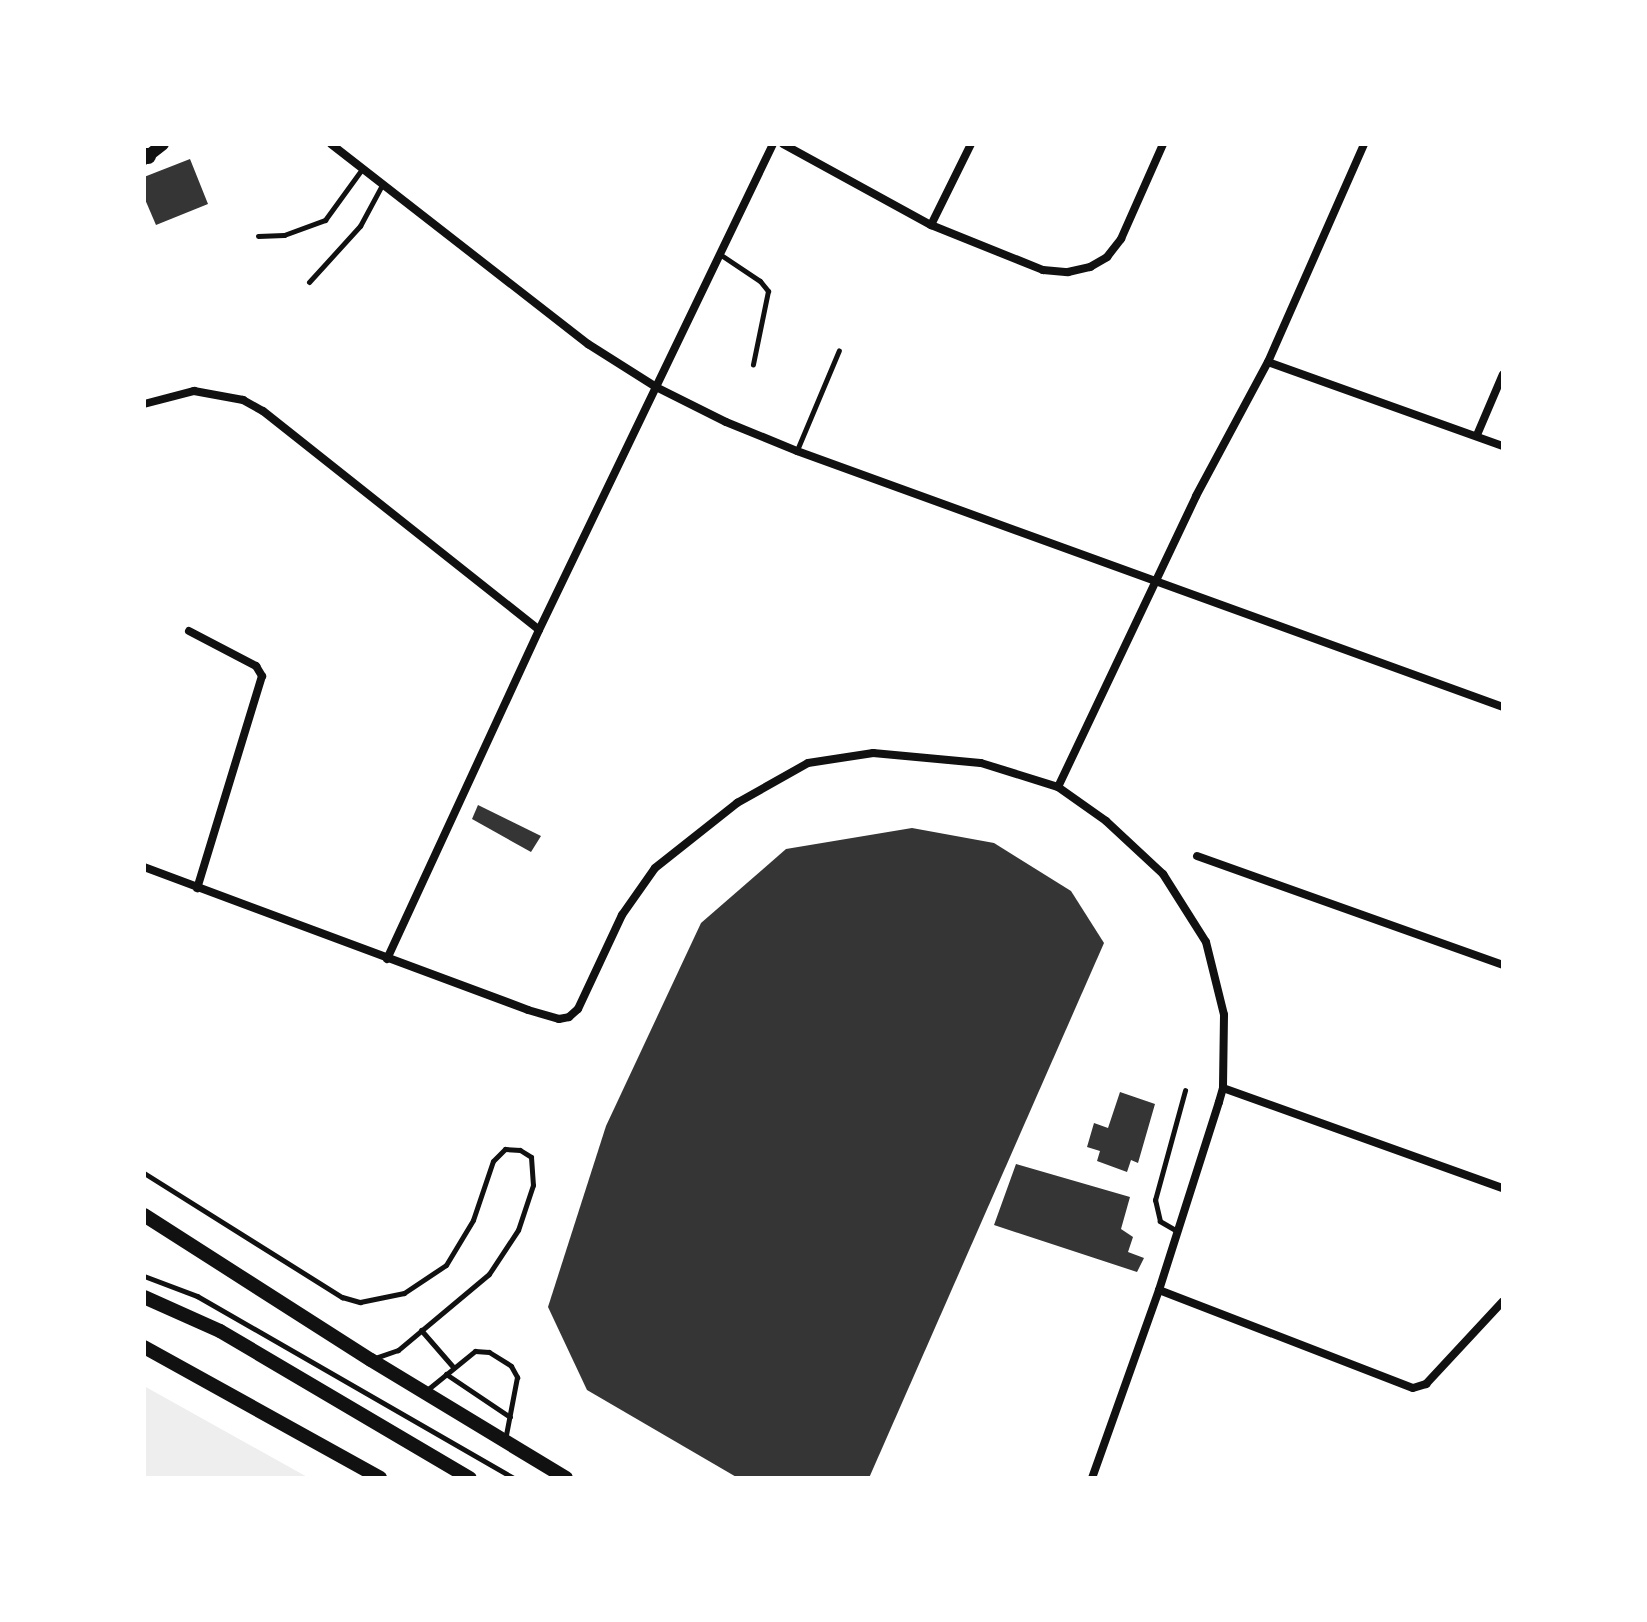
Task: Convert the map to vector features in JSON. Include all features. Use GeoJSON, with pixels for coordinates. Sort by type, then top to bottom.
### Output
{"type":"FeatureCollection","features":[{"type":"Feature","properties":{"kind":"main road"},"geometry":{"type":"LineString","coordinates":[[144,1215],[371,1360],[566,1478]]}},
{"type":"Feature","properties":{"kind":"main road"},"geometry":{"type":"LineString","coordinates":[[144,1297],[220,1331],[470,1478]]}},
{"type":"Feature","properties":{"kind":"main road"},"geometry":{"type":"LineString","coordinates":[[144,1347],[380,1478]]}},
{"type":"Feature","properties":{"kind":"street"},"geometry":{"type":"LineString","coordinates":[[321,144],[332,145],[588,344],[656,387],[797,451],[1158,579],[1503,707]]}},
{"type":"Feature","properties":{"kind":"street"},"geometry":{"type":"LineString","coordinates":[[387,959],[539,630],[773,144]]}},
{"type":"Feature","properties":{"kind":"street"},"geometry":{"type":"LineString","coordinates":[[783,144],[931,225],[1043,270],[1068,272],[1090,267],[1107,257],[1121,239],[1163,144]]}},
{"type":"Feature","properties":{"kind":"street"},"geometry":{"type":"LineString","coordinates":[[931,225],[971,144]]}},
{"type":"Feature","properties":{"kind":"street"},"geometry":{"type":"LineString","coordinates":[[1058,787],[1196,496],[1268,362],[1364,144]]}},
{"type":"Feature","properties":{"kind":"street"},"geometry":{"type":"LineString","coordinates":[[1268,362],[1503,446]]}},
{"type":"Feature","properties":{"kind":"street"},"geometry":{"type":"LineString","coordinates":[[1477,435],[1503,374]]}},
{"type":"Feature","properties":{"kind":"street"},"geometry":{"type":"LineString","coordinates":[[144,404],[194,391],[243,400],[263,411],[539,630]]}},
{"type":"Feature","properties":{"kind":"street"},"geometry":{"type":"LineString","coordinates":[[189,631],[256,666],[262,676],[197,888]]}},
{"type":"Feature","properties":{"kind":"street"},"geometry":{"type":"LineString","coordinates":[[144,867],[387,959],[559,1019],[569,1017],[578,1009],[636,892],[674,850],[763,786],[808,763],[873,753],[981,763],[1058,787],[1106,821],[1163,874],[1206,942],[1224,1015],[1223,1088],[1159,1290],[1092,1478]]}},
{"type":"Feature","properties":{"kind":"street"},"geometry":{"type":"LineString","coordinates":[[1197,856],[1503,965]]}},
{"type":"Feature","properties":{"kind":"street"},"geometry":{"type":"LineString","coordinates":[[1223,1088],[1503,1188]]}},
{"type":"Feature","properties":{"kind":"street"},"geometry":{"type":"LineString","coordinates":[[1159,1290],[1404,1387],[1426,1384],[1503,1301]]}},
{"type":"Feature","properties":{"kind":"lane"},"geometry":{"type":"LineString","coordinates":[[258,236],[284,235],[325,220],[362,169]]}},
{"type":"Feature","properties":{"kind":"lane"},"geometry":{"type":"LineString","coordinates":[[309,282],[360,226],[382,185]]}},
{"type":"Feature","properties":{"kind":"lane"},"geometry":{"type":"LineString","coordinates":[[720,254],[760,281],[768,291],[753,364]]}},
{"type":"Feature","properties":{"kind":"lane"},"geometry":{"type":"LineString","coordinates":[[797,451],[839,350]]}},
{"type":"Feature","properties":{"kind":"lane"},"geometry":{"type":"LineString","coordinates":[[1177,1231],[1160,1221],[1155,1200],[1185,1090]]}},
{"type":"Feature","properties":{"kind":"lane"},"geometry":{"type":"LineString","coordinates":[[144,1173],[342,1297],[360,1302],[404,1293],[446,1265],[473,1220],[493,1161],[505,1149],[520,1150],[531,1157],[533,1185],[518,1230],[489,1274],[398,1350],[371,1360]]}},
{"type":"Feature","properties":{"kind":"lane"},"geometry":{"type":"LineString","coordinates":[[144,1276],[210,1303],[513,1478]]}},
{"type":"Feature","properties":{"kind":"lane"},"geometry":{"type":"LineString","coordinates":[[421,1330],[454,1368]]}},
{"type":"Feature","properties":{"kind":"lane"},"geometry":{"type":"LineString","coordinates":[[424,1392],[475,1351],[489,1352],[511,1366],[517,1377],[505,1441]]}},
{"type":"Feature","properties":{"kind":"lane"},"geometry":{"type":"LineString","coordinates":[[446,1374],[510,1417]]}},
{"type":"Feature","properties":{"kind":"shaded area"},"geometry":{"type":"Polygon","coordinates":[[[144,1386],[309,1478],[144,1478],[144,1386]]]}},
{"type":"Feature","properties":{"kind":"building"},"geometry":{"type":"Polygon","coordinates":[[[190,159],[208,204],[156,225],[144,197],[144,177],[190,159]]]}},
{"type":"Feature","properties":{"kind":"building"},"geometry":{"type":"Polygon","coordinates":[[[478,805],[541,836],[531,852],[472,819],[478,805]]]}},
{"type":"Feature","properties":{"kind":"building"},"geometry":{"type":"Polygon","coordinates":[[[912,828],[994,843],[1071,891],[1104,943],[869,1478],[738,1478],[587,1390],[548,1307],[606,1126],[701,923],[786,849],[912,828]]]}},
{"type":"Feature","properties":{"kind":"building"},"geometry":{"type":"Polygon","coordinates":[[[1120,1092],[1155,1104],[1138,1163],[1131,1160],[1127,1172],[1097,1161],[1100,1151],[1087,1147],[1094,1123],[1108,1128],[1120,1092]]]}},
{"type":"Feature","properties":{"kind":"building"},"geometry":{"type":"Polygon","coordinates":[[[1016,1164],[1130,1197],[1121,1229],[1133,1237],[1128,1252],[1144,1258],[1137,1272],[994,1225],[1016,1164]]]}}]}
